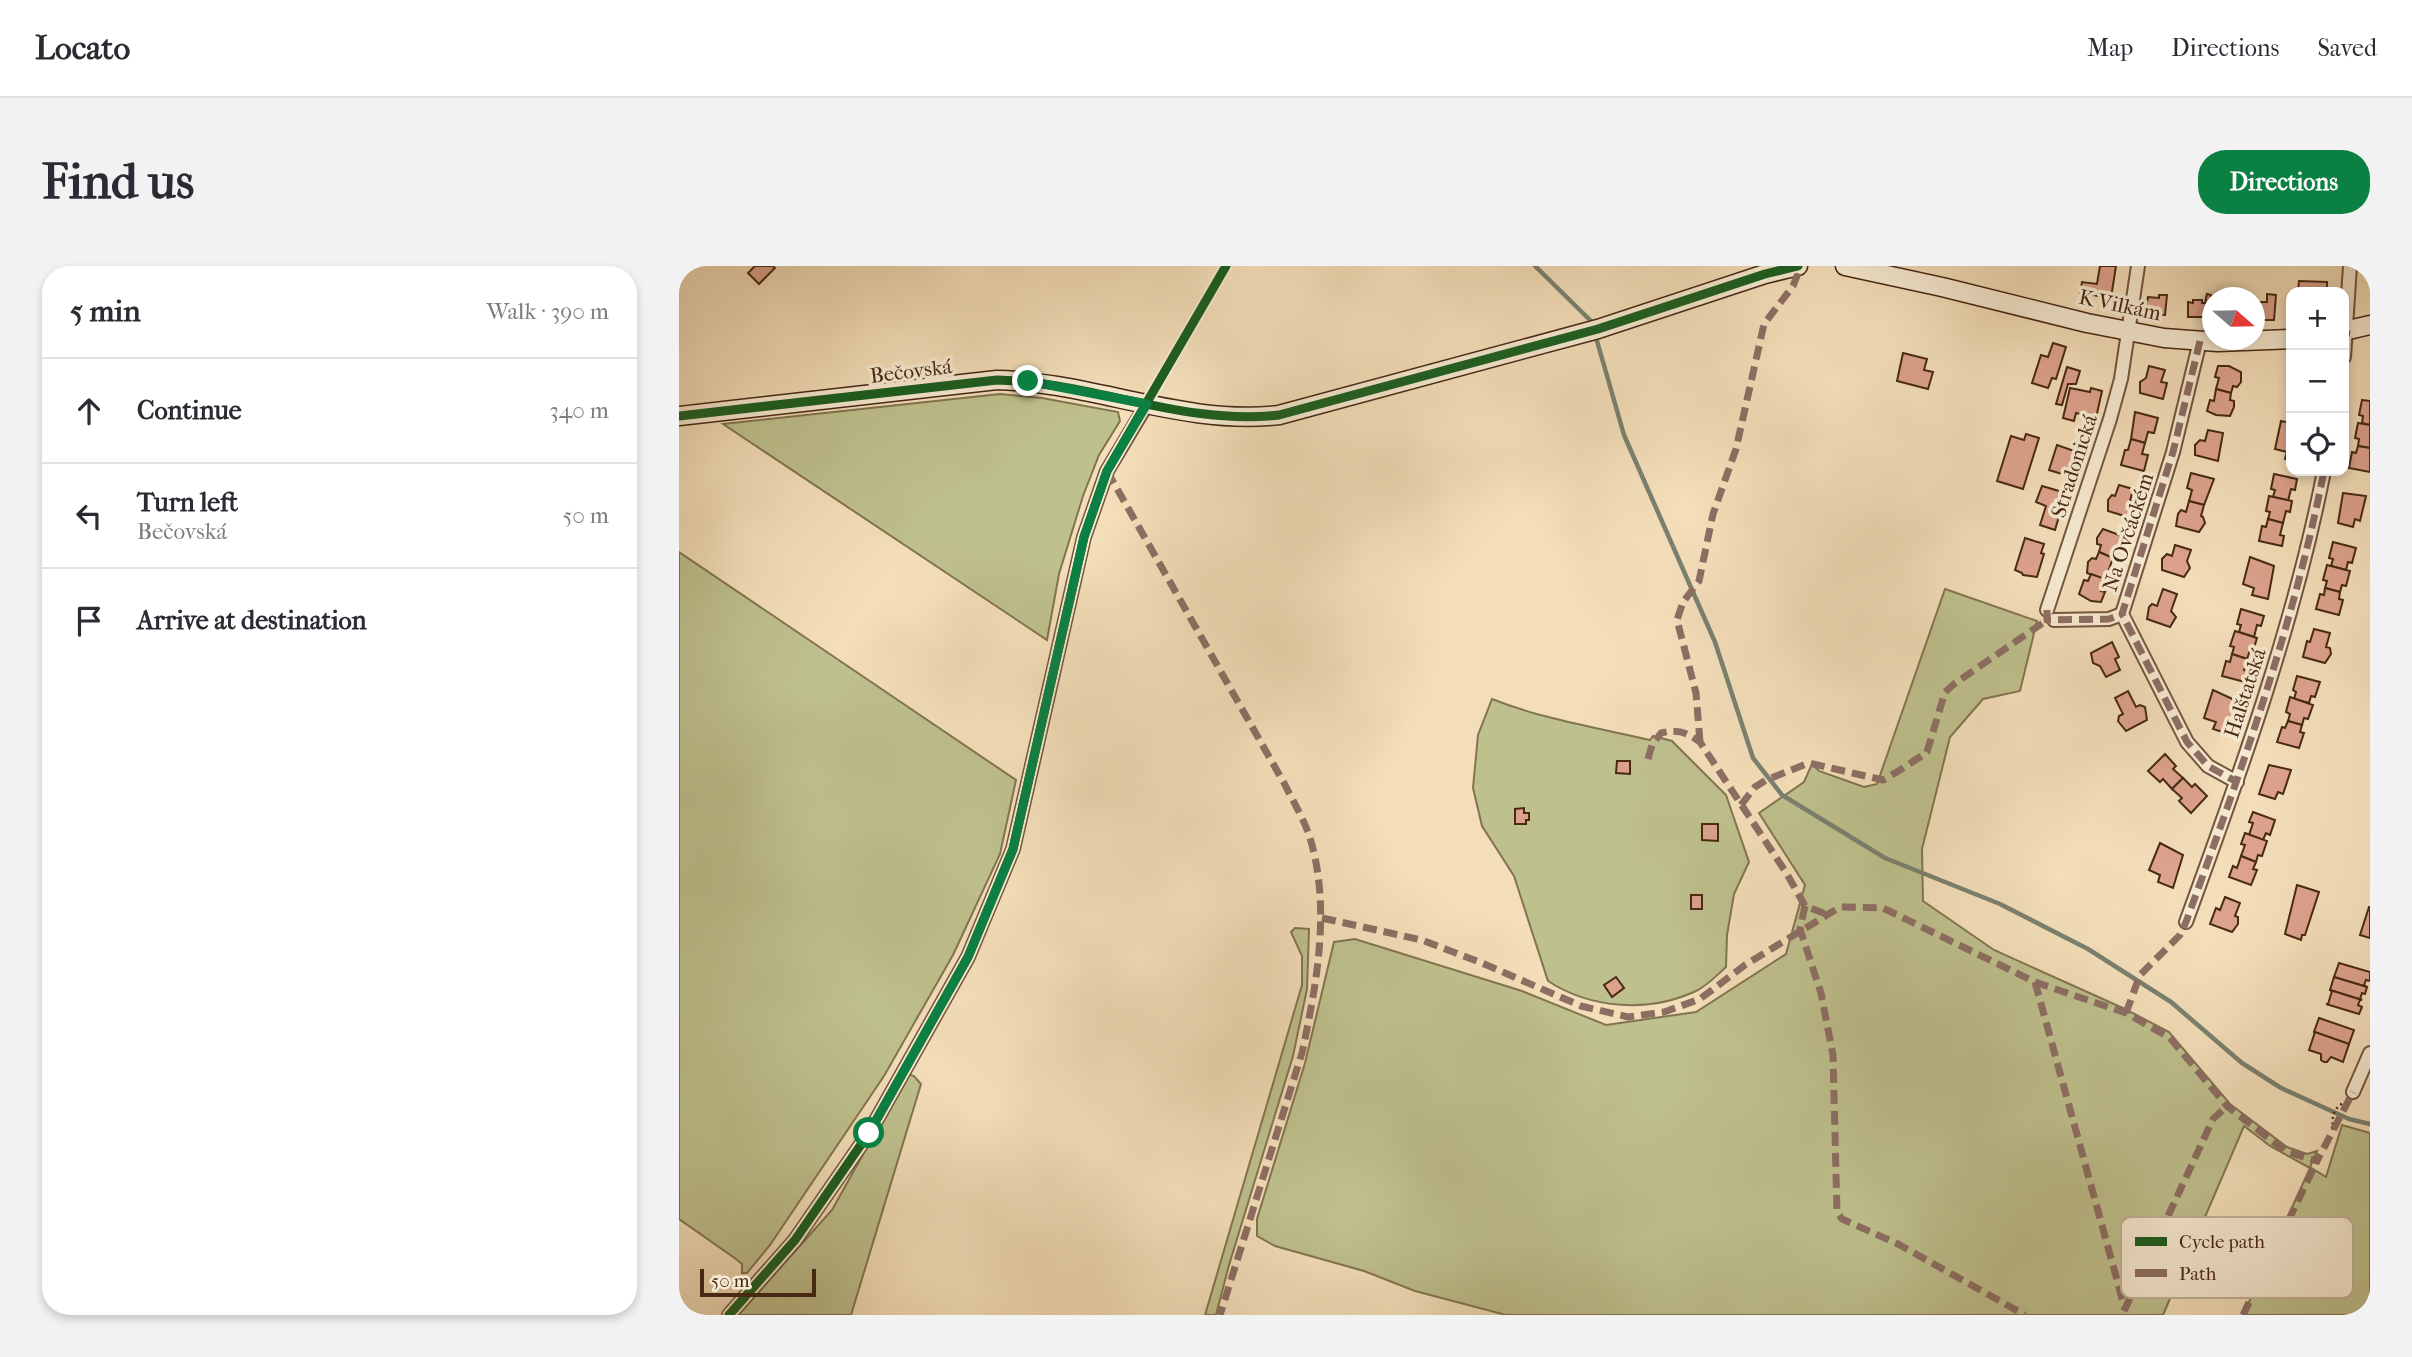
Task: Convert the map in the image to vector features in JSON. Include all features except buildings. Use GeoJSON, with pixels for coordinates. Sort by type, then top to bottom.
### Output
{"type":"FeatureCollection","features":[{"type":"Feature","properties":{"kind":"street","name":"Bečovská"},"geometry":{"type":"LineString","coordinates":[[679,416],[996,380],[1045,384],[1228,418],[1279,415],[1306,410],[1594,330],[1797,266]]}},
{"type":"Feature","properties":{"kind":"street","name":"K Vilkám"},"geometry":{"type":"LineString","coordinates":[[1845,266],[2129,332],[2200,341],[2286,339]]}},
{"type":"Feature","properties":{"kind":"street","name":"Stradonická"},"geometry":{"type":"LineString","coordinates":[[2122,614],[2109,619],[2050,615],[2121,379],[2138,266]]}},
{"type":"Feature","properties":{"kind":"street"},"geometry":{"type":"LineString","coordinates":[[2348,287],[2350,266]]}},
{"type":"Feature","properties":{"kind":"street"},"geometry":{"type":"LineString","coordinates":[[2349,329],[2370,325]]}},
{"type":"Feature","properties":{"kind":"street","name":"Na Ovčáckém"},"geometry":{"type":"LineString","coordinates":[[2200,341],[2173,452],[2122,614],[2187,742],[2208,766],[2237,782]]}},
{"type":"Feature","properties":{"kind":"street"},"geometry":{"type":"LineString","coordinates":[[730,1315],[795,1240],[869,1133],[968,957],[1013,849],[1084,537],[1107,471],[1147,404]]}},
{"type":"Feature","properties":{"kind":"street","name":"Halštatská"},"geometry":{"type":"LineString","coordinates":[[2186,922],[2237,782],[2280,651],[2323,476]]}},
{"type":"Feature","properties":{"kind":"street"},"geometry":{"type":"LineString","coordinates":[[2350,1096],[2369,1058]]}},
{"type":"Feature","properties":{"kind":"path"},"geometry":{"type":"LineString","coordinates":[[2333,1130],[2332,1118],[2336,1107],[2350,1096]]}},
{"type":"Feature","properties":{"kind":"green space"},"geometry":{"type":"Polygon","coordinates":[[[1000,394],[1042,398],[1118,412],[1120,421],[1099,455],[1083,496],[1059,574],[1047,640],[723,424],[1000,394]]]}},
{"type":"Feature","properties":{"kind":"green space"},"geometry":{"type":"Polygon","coordinates":[[[679,552],[1016,780],[1000,854],[953,955],[884,1076],[770,1245],[747,1273],[742,1273],[742,1264],[736,1259],[679,1219],[679,552]]]}},
{"type":"Feature","properties":{"kind":"green space"},"geometry":{"type":"Polygon","coordinates":[[[1945,589],[2037,621],[2020,691],[1983,699],[1950,737],[1922,849],[1923,901],[1994,950],[2125,1009],[2169,1032],[2230,1104],[2287,1147],[2307,1154],[2317,1151],[2310,1167],[2326,1177],[2342,1125],[2370,1133],[2370,1315],[2243,1315],[2251,1298],[2353,1298],[2353,1217],[2288,1217],[2310,1168],[2270,1146],[2244,1126],[2205,1217],[2121,1217],[2121,1298],[2170,1298],[2163,1315],[1506,1315],[1415,1291],[1364,1271],[1275,1246],[1257,1236],[1257,1219],[1305,1063],[1334,942],[1355,939],[1522,991],[1606,1025],[1696,1012],[1786,954],[1805,885],[1759,813],[1804,782],[1812,764],[1819,771],[1864,787],[1877,784],[1945,589]]]}},
{"type":"Feature","properties":{"kind":"green space"},"geometry":{"type":"Polygon","coordinates":[[[1492,699],[1570,722],[1650,740],[1653,736],[1672,741],[1726,795],[1749,862],[1734,894],[1727,935],[1726,967],[1704,986],[1659,1003],[1621,1005],[1583,997],[1548,981],[1514,876],[1482,826],[1473,788],[1478,735],[1492,699]]]}},
{"type":"Feature","properties":{"kind":"green space"},"geometry":{"type":"Polygon","coordinates":[[[1295,928],[1309,929],[1307,989],[1293,1056],[1216,1315],[1205,1315],[1302,985],[1302,956],[1291,932],[1295,928]]]}},
{"type":"Feature","properties":{"kind":"green space"},"geometry":{"type":"Polygon","coordinates":[[[908,1074],[921,1084],[851,1315],[738,1315],[832,1210],[908,1074]]]}},
{"type":"Feature","properties":{"kind":"waterway"},"geometry":{"type":"LineString","coordinates":[[1535,266],[1592,325]]}},
{"type":"Feature","properties":{"kind":"waterway"},"geometry":{"type":"LineString","coordinates":[[1595,334],[1624,435],[1715,642],[1753,758],[1782,795],[1885,858],[2000,904],[2088,949],[2171,1002],[2242,1063],[2281,1088],[2349,1119],[2370,1124]]}},
{"type":"Feature","properties":{"kind":"marked path"},"geometry":{"type":"LineString","coordinates":[[1700,742],[1696,693],[1677,620],[1683,602],[1699,581],[1713,514],[1736,449],[1764,324],[1793,286],[1801,266]]}},
{"type":"Feature","properties":{"kind":"marked path"},"geometry":{"type":"LineString","coordinates":[[2200,341],[2173,452],[2122,614],[2187,742],[2208,766],[2237,782]]}},
{"type":"Feature","properties":{"kind":"marked path"},"geometry":{"type":"LineString","coordinates":[[1107,471],[1302,817],[1310,838],[1320,891],[1317,972],[1302,1053],[1220,1315]]}},
{"type":"Feature","properties":{"kind":"marked path"},"geometry":{"type":"LineString","coordinates":[[2126,1013],[2140,975],[2180,935],[2186,922],[2264,699],[2297,586],[2323,476]]}},
{"type":"Feature","properties":{"kind":"marked path"},"geometry":{"type":"LineString","coordinates":[[2047,610],[2047,620],[2109,619],[2122,614]]}},
{"type":"Feature","properties":{"kind":"marked path"},"geometry":{"type":"LineString","coordinates":[[1741,805],[1755,787],[1766,780],[1809,763],[1883,780],[1927,752],[1945,692],[2047,620]]}},
{"type":"Feature","properties":{"kind":"marked path"},"geometry":{"type":"LineString","coordinates":[[1648,759],[1652,745],[1661,733],[1682,732],[1700,742],[1805,906],[1826,914]]}},
{"type":"Feature","properties":{"kind":"marked path"},"geometry":{"type":"LineString","coordinates":[[1805,906],[1800,929],[1821,993],[1833,1055],[1837,1212],[1842,1219],[1898,1244],[2025,1315]]}},
{"type":"Feature","properties":{"kind":"marked path"},"geometry":{"type":"LineString","coordinates":[[1322,918],[1422,940],[1581,1006],[1628,1017],[1664,1012],[1700,999],[1745,965],[1840,907],[1883,908],[2035,982],[2126,1013],[2170,1038],[2227,1106],[2285,1151],[2317,1161],[2353,1092]]}},
{"type":"Feature","properties":{"kind":"marked path"},"geometry":{"type":"LineString","coordinates":[[2035,982],[2121,1294]]}},
{"type":"Feature","properties":{"kind":"marked path"},"geometry":{"type":"LineString","coordinates":[[2168,1217],[2213,1119],[2227,1106]]}},
{"type":"Feature","properties":{"kind":"marked path"},"geometry":{"type":"LineString","coordinates":[[2290,1217],[2317,1161]]}},
{"type":"Feature","properties":{"kind":"marked path"},"geometry":{"type":"LineString","coordinates":[[2122,1298],[2125,1309]]}},
{"type":"Feature","properties":{"kind":"marked path"},"geometry":{"type":"LineString","coordinates":[[2124,1311],[2130,1298]]}},
{"type":"Feature","properties":{"kind":"marked path"},"geometry":{"type":"LineString","coordinates":[[2243,1315],[2251,1298]]}},
{"type":"Feature","properties":{"kind":"cycle path"},"geometry":{"type":"LineString","coordinates":[[729,1315],[795,1240],[869,1133],[968,957],[1013,849],[1084,537],[1107,471],[1226,266]]}},
{"type":"Feature","properties":{"kind":"cycle path"},"geometry":{"type":"LineString","coordinates":[[679,416],[997,380],[1068,388],[1208,414],[1243,417],[1279,415],[1598,329],[1765,274],[1798,266]]}},
{"type":"Feature","properties":{"kind":"route"},"geometry":{"type":"LineString","coordinates":[[869,1133],[968,957],[1013,849],[1084,537],[1107,471],[1147,404],[1028,381]]}}]}
